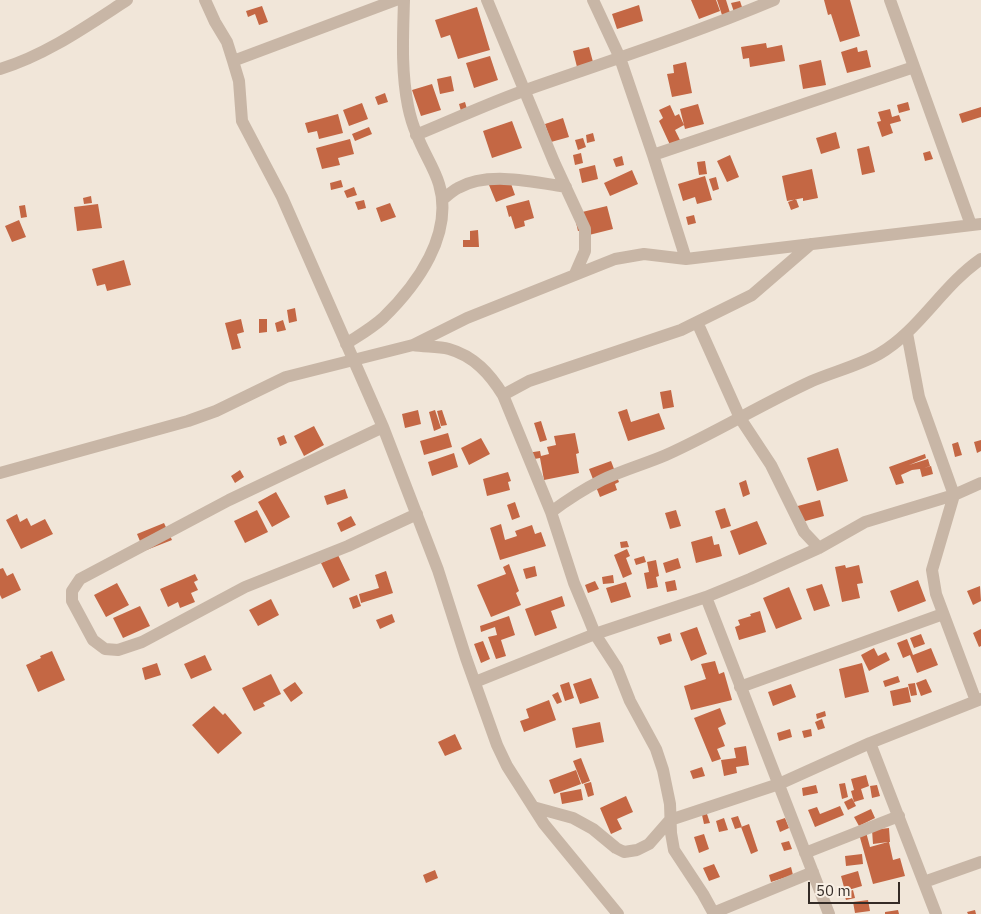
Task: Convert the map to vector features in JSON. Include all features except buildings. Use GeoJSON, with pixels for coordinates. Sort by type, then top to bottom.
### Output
{"type":"FeatureCollection","features":[{"type":"Feature","properties":{"kind":"street"},"geometry":{"type":"LineString","coordinates":[[0,70],[43,51],[88,26],[127,0]]}},
{"type":"Feature","properties":{"kind":"street"},"geometry":{"type":"LineString","coordinates":[[205,0],[227,42],[234,61],[239,81],[242,121],[282,198],[352,359],[384,427],[438,570],[497,745],[507,766],[544,824],[618,914]]}},
{"type":"Feature","properties":{"kind":"street"},"geometry":{"type":"LineString","coordinates":[[234,61],[396,0]]}},
{"type":"Feature","properties":{"kind":"street"},"geometry":{"type":"LineString","coordinates":[[346,344],[382,319],[406,292],[430,257],[441,226],[442,200],[439,184],[416,135],[408,107],[402,51],[404,0]]}},
{"type":"Feature","properties":{"kind":"street"},"geometry":{"type":"LineString","coordinates":[[487,0],[585,229],[586,251],[575,274]]}},
{"type":"Feature","properties":{"kind":"street"},"geometry":{"type":"LineString","coordinates":[[593,0],[620,58],[686,259]]}},
{"type":"Feature","properties":{"kind":"street"},"geometry":{"type":"LineString","coordinates":[[416,135],[524,90],[732,18],[774,0]]}},
{"type":"Feature","properties":{"kind":"street"},"geometry":{"type":"LineString","coordinates":[[0,473],[188,421],[216,411],[286,377],[413,345],[467,318],[614,259],[644,254],[686,259],[976,225],[914,67],[890,0]]}},
{"type":"Feature","properties":{"kind":"street"},"geometry":{"type":"LineString","coordinates":[[653,155],[914,67]]}},
{"type":"Feature","properties":{"kind":"street"},"geometry":{"type":"LineString","coordinates":[[442,200],[458,188],[487,180],[516,180],[566,186]]}},
{"type":"Feature","properties":{"kind":"street"},"geometry":{"type":"LineString","coordinates":[[503,395],[530,381],[681,330],[752,294],[811,244]]}},
{"type":"Feature","properties":{"kind":"street"},"geometry":{"type":"LineString","coordinates":[[550,512],[573,496],[602,480],[666,455],[790,391],[878,354],[907,333],[959,276],[981,259]]}},
{"type":"Feature","properties":{"kind":"street"},"geometry":{"type":"LineString","coordinates":[[697,322],[740,418],[771,465],[804,532],[819,548]]}},
{"type":"Feature","properties":{"kind":"street"},"geometry":{"type":"LineString","coordinates":[[532,807],[573,818],[594,829],[616,848],[624,852],[637,850],[649,844],[670,820],[779,784],[870,743],[978,700],[936,594],[932,570],[954,495],[919,397],[907,333]]}},
{"type":"Feature","properties":{"kind":"street"},"geometry":{"type":"LineString","coordinates":[[413,345],[449,349],[471,358],[492,378],[503,395],[550,512],[574,582],[595,634],[617,668],[630,701],[656,749],[668,795],[674,850],[703,894],[713,914],[812,872]]}},
{"type":"Feature","properties":{"kind":"street"},"geometry":{"type":"LineString","coordinates":[[384,427],[229,500],[80,579],[72,591],[72,601],[93,640],[106,649],[118,650],[142,642],[245,587],[348,546],[417,514]]}},
{"type":"Feature","properties":{"kind":"street"},"geometry":{"type":"LineString","coordinates":[[475,682],[595,634],[706,596],[819,548],[865,522],[954,495],[981,483]]}},
{"type":"Feature","properties":{"kind":"street"},"geometry":{"type":"LineString","coordinates":[[706,596],[829,914]]}},
{"type":"Feature","properties":{"kind":"street"},"geometry":{"type":"LineString","coordinates":[[740,687],[943,614]]}},
{"type":"Feature","properties":{"kind":"street"},"geometry":{"type":"LineString","coordinates":[[870,743],[924,882],[933,913]]}},
{"type":"Feature","properties":{"kind":"street"},"geometry":{"type":"LineString","coordinates":[[805,853],[899,816]]}},
{"type":"Feature","properties":{"kind":"street"},"geometry":{"type":"LineString","coordinates":[[924,882],[981,862]]}}]}
